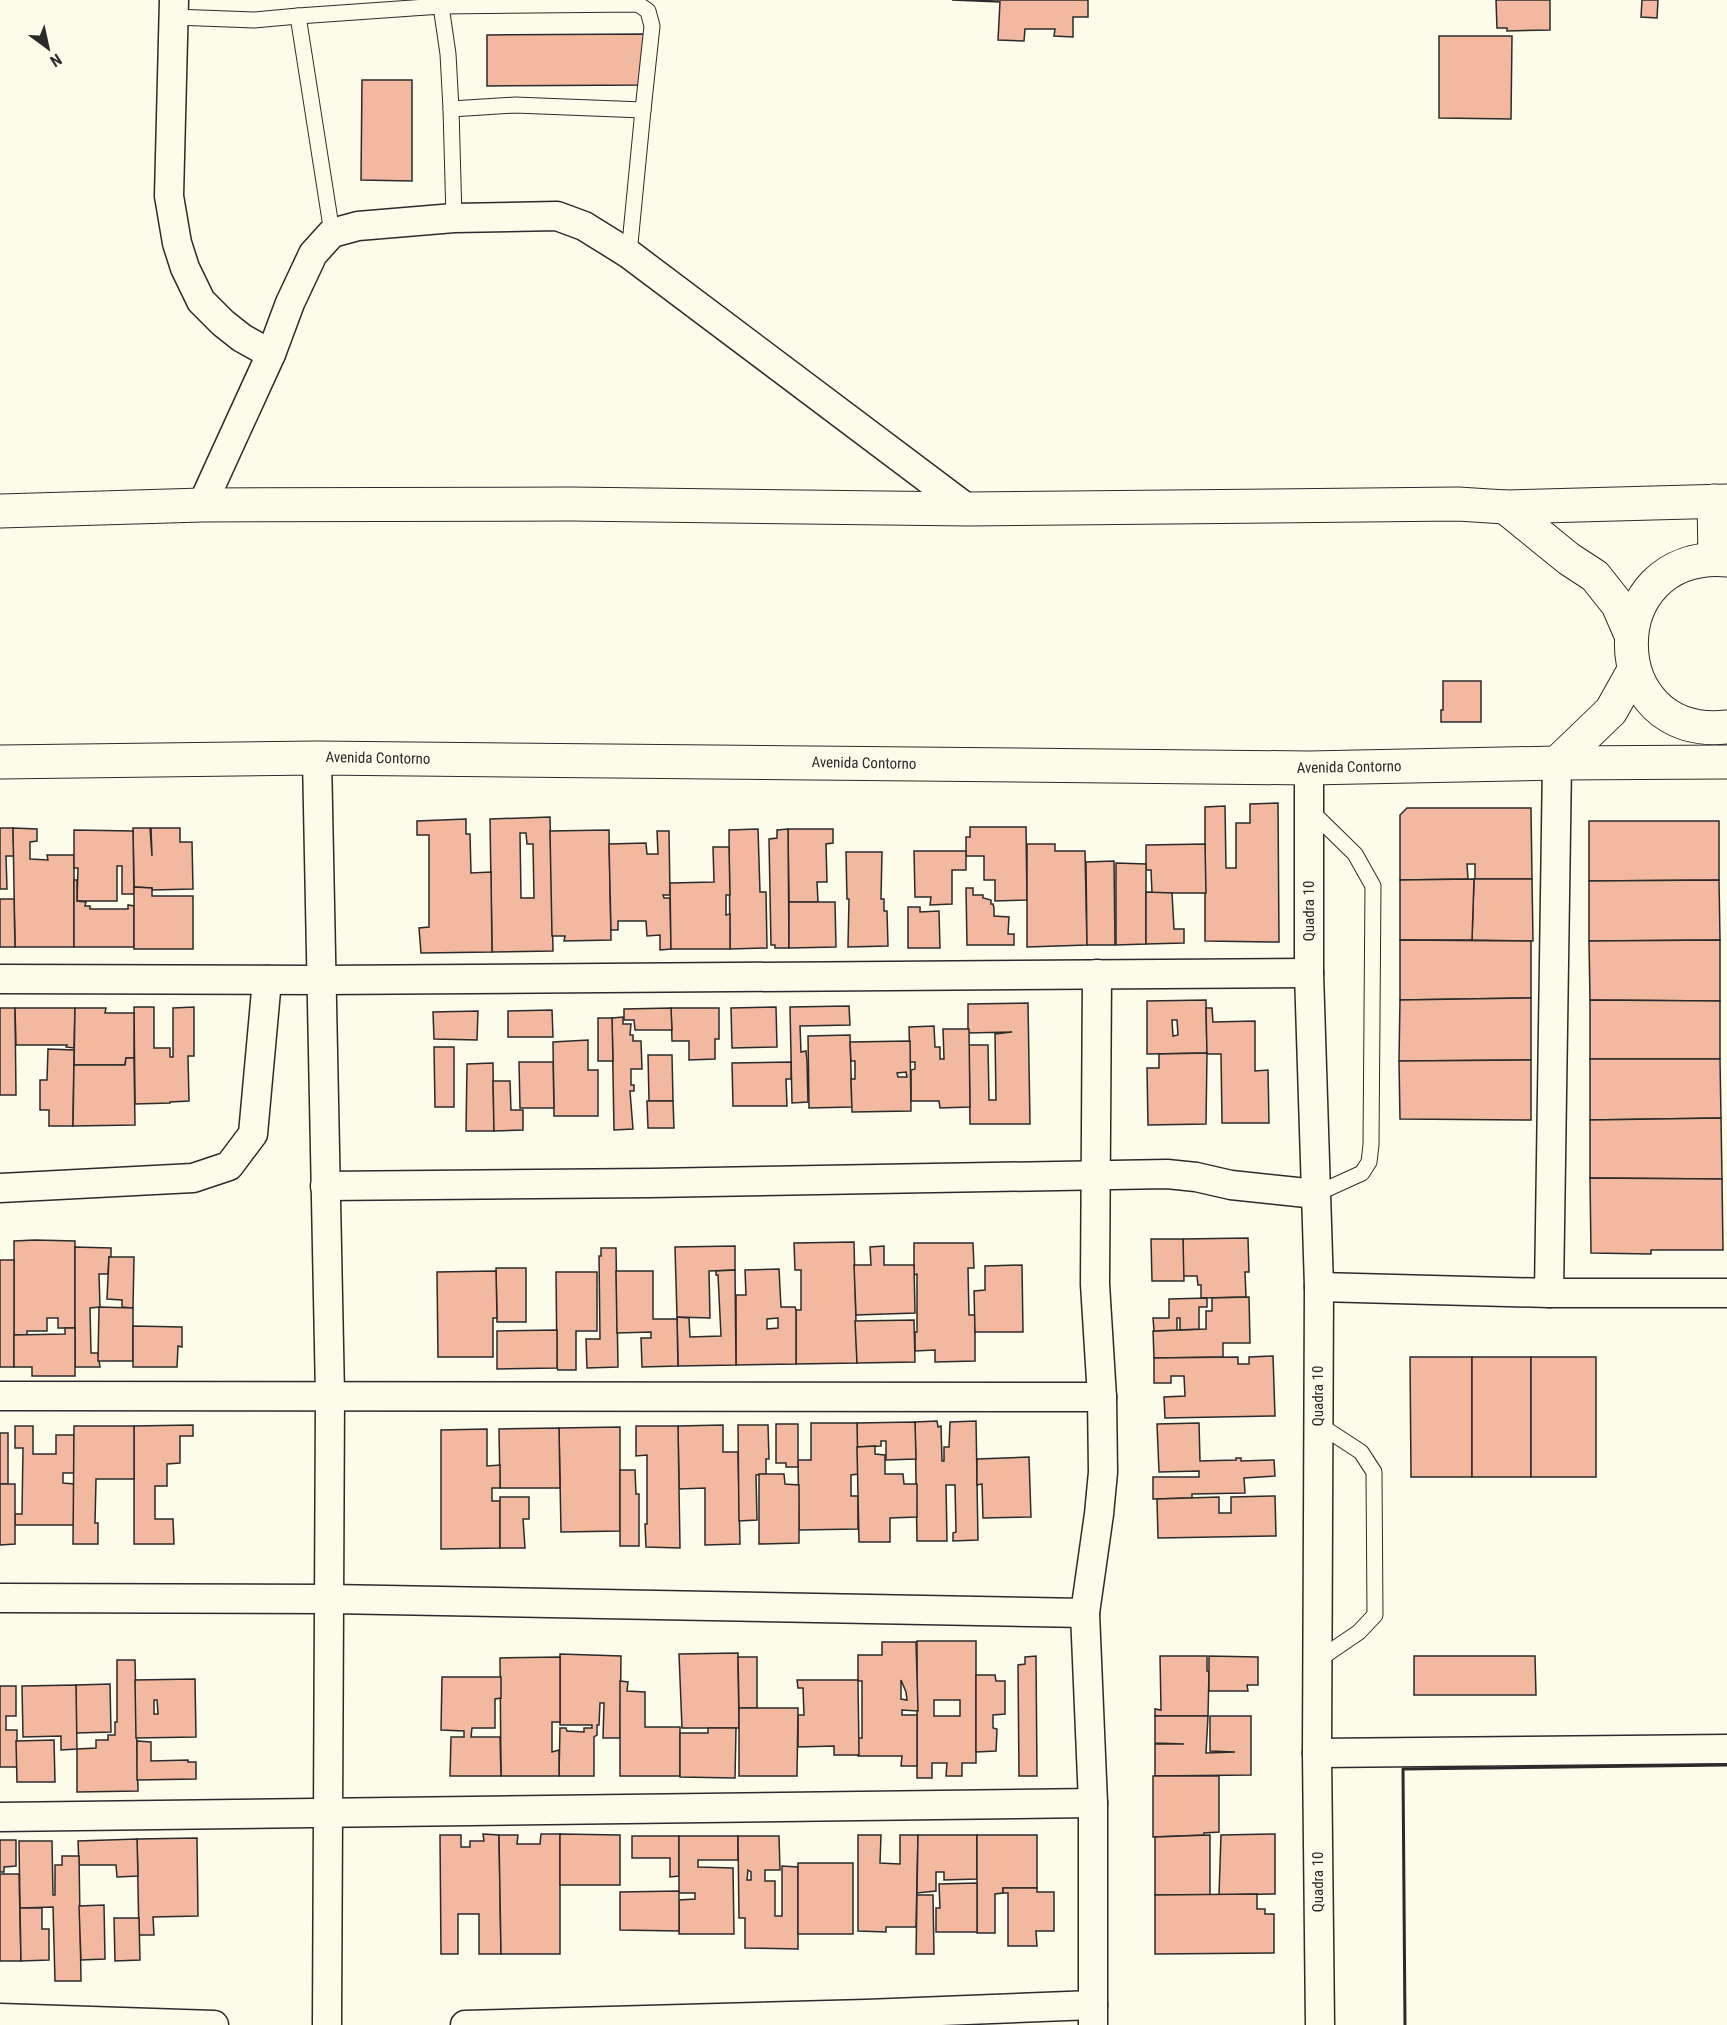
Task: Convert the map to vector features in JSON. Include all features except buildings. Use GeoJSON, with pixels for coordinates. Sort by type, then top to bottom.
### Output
{"type":"FeatureCollection","features":[{"type":"Feature","properties":{"kind":"main road"},"geometry":{"type":"LineString","coordinates":[[0,511],[202,505],[571,504],[968,509],[1458,504],[1505,507],[1720,501],[1721,560],[1698,561],[1681,566],[1666,575],[1653,587],[1642,601],[1635,618],[1630,652],[1641,686],[1664,712],[1680,721],[1697,726],[1721,728],[1719,762]]}},
{"type":"Feature","properties":{"kind":"main road"},"geometry":{"type":"LineString","coordinates":[[1505,507],[1569,559],[1595,576],[1618,605],[1631,635]]}},
{"type":"Feature","properties":{"kind":"main road"},"geometry":{"type":"LineString","coordinates":[[0,522],[33,510]]}},
{"type":"Feature","properties":{"kind":"main road"},"geometry":{"type":"LineString","coordinates":[[1557,763],[1611,711],[1634,670]]}},
{"type":"Feature","properties":{"kind":"main road"},"geometry":{"type":"LineString","coordinates":[[0,749],[32,763]]}},
{"type":"Feature","properties":{"kind":"main road","name":"Avenida Contorno"},"geometry":{"type":"LineString","coordinates":[[0,762],[317,758],[1309,768],[1719,762]]}},
{"type":"Feature","properties":{"kind":"street"},"geometry":{"type":"LineString","coordinates":[[174,9],[169,196],[177,243],[185,268],[201,301],[243,338],[271,354]]}},
{"type":"Feature","properties":{"kind":"street"},"geometry":{"type":"LineString","coordinates":[[202,505],[271,354],[290,303],[314,254],[333,232],[358,226],[454,218],[557,216],[584,226],[629,254],[968,509]]}},
{"type":"Feature","properties":{"kind":"street"},"geometry":{"type":"LineString","coordinates":[[317,758],[330,1395],[327,2025]]}},
{"type":"Feature","properties":{"kind":"street"},"geometry":{"type":"LineString","coordinates":[[1549,1293],[1557,763]]}},
{"type":"Feature","properties":{"kind":"street","name":"Quadra 10"},"geometry":{"type":"LineString","coordinates":[[1309,768],[1309,973],[1319,1287],[1317,1753],[1320,2025]]}},
{"type":"Feature","properties":{"kind":"street"},"geometry":{"type":"LineString","coordinates":[[0,980],[1309,973]]}},
{"type":"Feature","properties":{"kind":"street"},"geometry":{"type":"LineString","coordinates":[[465,2025],[866,2014],[1093,2015],[1093,1803],[1085,1613],[1103,1472],[1102,1397],[1095,1284],[1097,974]]}},
{"type":"Feature","properties":{"kind":"street"},"geometry":{"type":"LineString","coordinates":[[0,1188],[194,1178],[229,1166],[253,1134],[267,980]]}},
{"type":"Feature","properties":{"kind":"street"},"geometry":{"type":"LineString","coordinates":[[325,1186],[563,1185],[1167,1174],[1196,1177],[1231,1185],[1316,1194]]}},
{"type":"Feature","properties":{"kind":"street"},"geometry":{"type":"LineString","coordinates":[[1319,1287],[1549,1293],[1727,1293]]}},
{"type":"Feature","properties":{"kind":"street"},"geometry":{"type":"LineString","coordinates":[[0,1396],[1102,1397]]}},
{"type":"Feature","properties":{"kind":"street"},"geometry":{"type":"LineString","coordinates":[[0,1598],[330,1599],[1085,1613]]}},
{"type":"Feature","properties":{"kind":"street"},"geometry":{"type":"LineString","coordinates":[[1317,1753],[1727,1749]]}},
{"type":"Feature","properties":{"kind":"street"},"geometry":{"type":"LineString","coordinates":[[0,1816],[1093,1803]]}},
{"type":"Feature","properties":{"kind":"street"},"geometry":{"type":"LineString","coordinates":[[0,2018],[214,2025]]}},
{"type":"Feature","properties":{"kind":"lane"},"geometry":{"type":"LineString","coordinates":[[174,9],[254,20],[441,6],[638,4],[648,11],[652,26],[629,254]]}},
{"type":"Feature","properties":{"kind":"lane"},"geometry":{"type":"LineString","coordinates":[[441,6],[448,54],[454,218]]}},
{"type":"Feature","properties":{"kind":"lane"},"geometry":{"type":"LineString","coordinates":[[298,16],[333,232]]}},
{"type":"Feature","properties":{"kind":"lane"},"geometry":{"type":"LineString","coordinates":[[451,109],[515,105],[643,110]]}},
{"type":"Feature","properties":{"kind":"lane"},"geometry":{"type":"LineString","coordinates":[[1309,809],[1355,854],[1373,886],[1369,1162],[1362,1173],[1316,1194]]}},
{"type":"Feature","properties":{"kind":"lane"},"geometry":{"type":"LineString","coordinates":[[1317,1660],[1359,1632],[1375,1615],[1374,1472],[1361,1452],[1318,1424]]}},
{"type":"Feature","properties":{"kind":"wall"},"geometry":{"type":"LineString","coordinates":[[1405,2025],[1403,1769],[1727,1765]]}}]}
